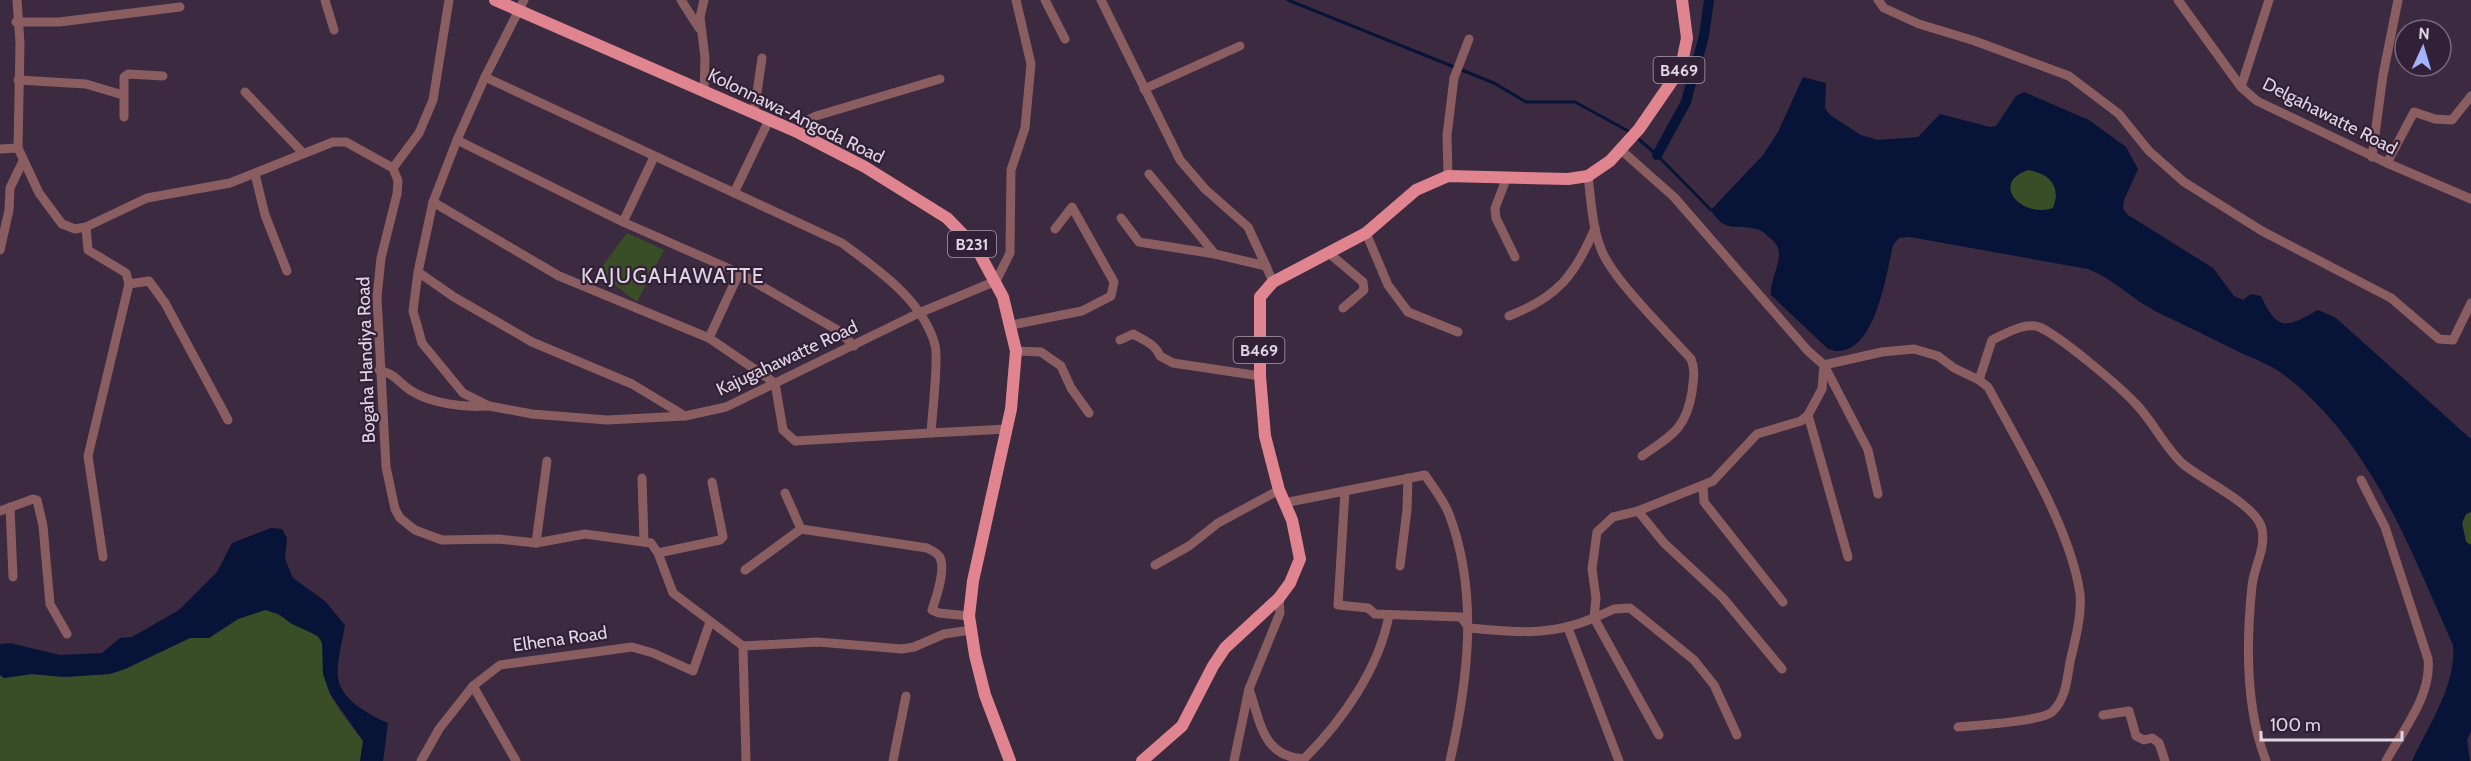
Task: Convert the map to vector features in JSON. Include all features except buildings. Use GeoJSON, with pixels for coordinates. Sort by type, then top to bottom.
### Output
{"type":"FeatureCollection","features":[{"type":"Feature","properties":{"kind":"main road","name":"Kolonnawa-Angoda Road"},"geometry":{"type":"LineString","coordinates":[[495,0],[520,5],[795,131],[865,167],[947,218],[977,249],[996,281],[1012,325],[1016,351],[1014,390],[973,581],[969,616],[985,695],[1010,761]]}},
{"type":"Feature","properties":{"kind":"main road","name":"B469"},"geometry":{"type":"LineString","coordinates":[[1588,176],[1621,150],[1639,129],[1681,68],[1688,38],[1682,0]]}},
{"type":"Feature","properties":{"kind":"main road"},"geometry":{"type":"LineString","coordinates":[[1273,282],[1366,233],[1416,190],[1448,176],[1568,179],[1588,176]]}},
{"type":"Feature","properties":{"kind":"main road","name":"B469"},"geometry":{"type":"LineString","coordinates":[[1142,761],[1182,726],[1213,666],[1225,648],[1279,598],[1290,583],[1300,559],[1292,520],[1279,490],[1265,436],[1258,306],[1260,297],[1273,282]]}},
{"type":"Feature","properties":{"kind":"street"},"geometry":{"type":"LineString","coordinates":[[17,0],[16,22],[20,43],[18,148],[39,193],[62,224],[75,229],[86,227],[147,198],[230,183],[333,142],[346,142],[393,168],[419,133],[433,100],[449,0]]}},
{"type":"Feature","properties":{"kind":"street"},"geometry":{"type":"LineString","coordinates":[[325,0],[334,30]]}},
{"type":"Feature","properties":{"kind":"street"},"geometry":{"type":"LineString","coordinates":[[681,0],[702,33]]}},
{"type":"Feature","properties":{"kind":"street"},"geometry":{"type":"LineString","coordinates":[[704,0],[700,17],[705,58],[704,91]]}},
{"type":"Feature","properties":{"kind":"street"},"geometry":{"type":"LineString","coordinates":[[996,281],[1010,253],[1011,170],[1025,128],[1031,64],[1016,0]]}},
{"type":"Feature","properties":{"kind":"street"},"geometry":{"type":"LineString","coordinates":[[1045,0],[1065,39]]}},
{"type":"Feature","properties":{"kind":"street"},"geometry":{"type":"LineString","coordinates":[[1101,0],[1180,160],[1205,189],[1248,227],[1273,282]]}},
{"type":"Feature","properties":{"kind":"street"},"geometry":{"type":"LineString","coordinates":[[1878,0],[1884,8],[1919,24],[1975,41],[2069,76],[2119,114],[2148,151],[2184,182],[2262,231],[2298,247],[2391,297],[2439,339],[2453,340],[2471,303]]}},
{"type":"Feature","properties":{"kind":"street"},"geometry":{"type":"LineString","coordinates":[[2241,87],[2269,0]]}},
{"type":"Feature","properties":{"kind":"street"},"geometry":{"type":"LineString","coordinates":[[2372,157],[2383,75],[2398,0]]}},
{"type":"Feature","properties":{"kind":"street","name":"Delgahawatte Road"},"geometry":{"type":"LineString","coordinates":[[2182,2],[2241,87],[2257,101],[2387,164],[2471,199]]}},
{"type":"Feature","properties":{"kind":"street","name":"Kajugahawatte Road"},"geometry":{"type":"LineString","coordinates":[[520,5],[484,76],[433,202],[417,272],[413,311],[422,343],[463,393],[489,406],[532,414],[607,420],[685,416],[726,407],[919,313],[996,281]]}},
{"type":"Feature","properties":{"kind":"street"},"geometry":{"type":"LineString","coordinates":[[16,22],[59,22],[180,7]]}},
{"type":"Feature","properties":{"kind":"street"},"geometry":{"type":"LineString","coordinates":[[1448,176],[1447,135],[1454,78],[1469,39]]}},
{"type":"Feature","properties":{"kind":"street"},"geometry":{"type":"LineString","coordinates":[[1144,88],[1240,46]]}},
{"type":"Feature","properties":{"kind":"street"},"geometry":{"type":"LineString","coordinates":[[754,113],[762,58]]}},
{"type":"Feature","properties":{"kind":"street"},"geometry":{"type":"LineString","coordinates":[[124,117],[124,77],[128,74],[163,76]]}},
{"type":"Feature","properties":{"kind":"street"},"geometry":{"type":"LineString","coordinates":[[484,76],[842,243],[886,275],[906,295],[919,313],[936,345],[931,433]]}},
{"type":"Feature","properties":{"kind":"street"},"geometry":{"type":"LineString","coordinates":[[18,80],[86,84],[123,96]]}},
{"type":"Feature","properties":{"kind":"street"},"geometry":{"type":"LineString","coordinates":[[795,131],[803,122],[816,116],[940,80]]}},
{"type":"Feature","properties":{"kind":"street"},"geometry":{"type":"LineString","coordinates":[[245,92],[303,153]]}},
{"type":"Feature","properties":{"kind":"street"},"geometry":{"type":"LineString","coordinates":[[2387,164],[2414,112],[2435,119],[2452,120],[2471,96]]}},
{"type":"Feature","properties":{"kind":"street"},"geometry":{"type":"LineString","coordinates":[[734,193],[769,120]]}},
{"type":"Feature","properties":{"kind":"street"},"geometry":{"type":"LineString","coordinates":[[457,140],[623,222],[739,273],[839,331],[854,346]]}},
{"type":"Feature","properties":{"kind":"street"},"geometry":{"type":"LineString","coordinates":[[0,149],[18,148]]}},
{"type":"Feature","properties":{"kind":"street"},"geometry":{"type":"LineString","coordinates":[[1621,150],[1674,197],[1808,351],[1824,365],[1868,450],[1878,494]]}},
{"type":"Feature","properties":{"kind":"street"},"geometry":{"type":"LineString","coordinates":[[623,222],[654,157]]}},
{"type":"Feature","properties":{"kind":"street"},"geometry":{"type":"LineString","coordinates":[[0,250],[9,210],[10,188],[23,161]]}},
{"type":"Feature","properties":{"kind":"street","name":"Bogaha Handiya Road"},"geometry":{"type":"LineString","coordinates":[[393,168],[398,180],[397,194],[381,258],[377,297],[379,370],[386,467],[395,509],[400,518],[415,530],[442,540],[498,539],[536,543],[585,534],[644,542]]}},
{"type":"Feature","properties":{"kind":"street"},"geometry":{"type":"LineString","coordinates":[[255,174],[265,215],[287,271]]}},
{"type":"Feature","properties":{"kind":"street"},"geometry":{"type":"LineString","coordinates":[[1149,174],[1215,254]]}},
{"type":"Feature","properties":{"kind":"street"},"geometry":{"type":"LineString","coordinates":[[1588,176],[1595,228],[1601,250],[1611,268],[1691,359],[1695,369],[1688,414],[1673,434],[1642,456]]}},
{"type":"Feature","properties":{"kind":"street"},"geometry":{"type":"LineString","coordinates":[[1507,177],[1495,208],[1496,218],[1515,257]]}},
{"type":"Feature","properties":{"kind":"street"},"geometry":{"type":"LineString","coordinates":[[433,202],[559,276],[709,338],[776,383],[783,430],[795,441],[1006,429]]}},
{"type":"Feature","properties":{"kind":"street"},"geometry":{"type":"LineString","coordinates":[[1012,325],[1082,311],[1112,296],[1114,282],[1072,207],[1055,229]]}},
{"type":"Feature","properties":{"kind":"street"},"geometry":{"type":"LineString","coordinates":[[1121,218],[1139,242],[1215,254],[1266,266]]}},
{"type":"Feature","properties":{"kind":"street"},"geometry":{"type":"LineString","coordinates":[[86,227],[88,250],[126,273],[129,284],[88,456],[103,557]]}},
{"type":"Feature","properties":{"kind":"street"},"geometry":{"type":"LineString","coordinates":[[1509,316],[1538,305],[1557,290],[1584,255],[1595,228]]}},
{"type":"Feature","properties":{"kind":"street"},"geometry":{"type":"LineString","coordinates":[[1366,233],[1388,285],[1408,312],[1458,332]]}},
{"type":"Feature","properties":{"kind":"street"},"geometry":{"type":"LineString","coordinates":[[1330,254],[1364,282],[1364,290],[1343,308]]}},
{"type":"Feature","properties":{"kind":"street"},"geometry":{"type":"LineString","coordinates":[[417,272],[454,297],[532,342],[632,384],[685,416]]}},
{"type":"Feature","properties":{"kind":"street"},"geometry":{"type":"LineString","coordinates":[[709,338],[739,273]]}},
{"type":"Feature","properties":{"kind":"street"},"geometry":{"type":"LineString","coordinates":[[129,284],[149,281],[165,303],[228,420]]}},
{"type":"Feature","properties":{"kind":"street"},"geometry":{"type":"LineString","coordinates":[[1978,380],[1992,340],[2021,327],[2038,327],[2074,351],[2135,403],[2182,463],[2254,514],[2262,527],[2263,547],[2252,583],[2247,653],[2259,742],[2266,761]]}},
{"type":"Feature","properties":{"kind":"street"},"geometry":{"type":"LineString","coordinates":[[1120,340],[1132,334],[1157,348],[1160,356],[1173,363],[1260,376]]}},
{"type":"Feature","properties":{"kind":"street"},"geometry":{"type":"LineString","coordinates":[[1824,365],[1882,352],[1914,349],[1938,356],[1988,387],[2070,550],[2080,596],[2079,620],[2063,698],[2050,713],[2025,720],[1958,727]]}},
{"type":"Feature","properties":{"kind":"street"},"geometry":{"type":"LineString","coordinates":[[1016,351],[1041,352],[1061,366],[1071,388],[1089,413]]}},
{"type":"Feature","properties":{"kind":"street"},"geometry":{"type":"LineString","coordinates":[[1659,735],[1594,618],[1596,598],[1592,569],[1597,532],[1613,517],[1638,511],[1713,481],[1757,434],[1801,421],[1808,415],[1822,389],[1824,365]]}},
{"type":"Feature","properties":{"kind":"street"},"geometry":{"type":"LineString","coordinates":[[379,370],[393,374],[410,390],[441,402],[474,407],[489,406]]}},
{"type":"Feature","properties":{"kind":"street"},"geometry":{"type":"LineString","coordinates":[[1808,415],[1848,557]]}},
{"type":"Feature","properties":{"kind":"street"},"geometry":{"type":"LineString","coordinates":[[536,543],[547,461]]}},
{"type":"Feature","properties":{"kind":"street"},"geometry":{"type":"LineString","coordinates":[[1284,503],[1425,475],[1449,512],[1461,552],[1469,628],[1458,724],[1449,761]]}},
{"type":"Feature","properties":{"kind":"street"},"geometry":{"type":"LineString","coordinates":[[642,478],[644,542],[651,543],[658,553],[673,593],[743,646],[818,642],[902,649],[914,648],[944,634],[971,630]]}},
{"type":"Feature","properties":{"kind":"street"},"geometry":{"type":"LineString","coordinates":[[1400,566],[1407,510],[1408,478]]}},
{"type":"Feature","properties":{"kind":"street"},"geometry":{"type":"LineString","coordinates":[[2361,480],[2385,527],[2428,659],[2430,672],[2427,687],[2386,761]]}},
{"type":"Feature","properties":{"kind":"street"},"geometry":{"type":"LineString","coordinates":[[658,553],[720,540],[723,537],[712,483]]}},
{"type":"Feature","properties":{"kind":"street"},"geometry":{"type":"LineString","coordinates":[[1703,486],[1704,502],[1783,602]]}},
{"type":"Feature","properties":{"kind":"street"},"geometry":{"type":"LineString","coordinates":[[1155,565],[1190,546],[1218,523],[1279,490]]}},
{"type":"Feature","properties":{"kind":"street"},"geometry":{"type":"LineString","coordinates":[[1345,490],[1338,605],[1368,608],[1375,614],[1461,617],[1469,628],[1535,633],[1568,628],[1614,609],[1630,608],[1694,660],[1714,685],[1737,735]]}},
{"type":"Feature","properties":{"kind":"street"},"geometry":{"type":"LineString","coordinates":[[784,493],[801,529]]}},
{"type":"Feature","properties":{"kind":"street"},"geometry":{"type":"LineString","coordinates":[[0,511],[33,498],[37,500],[50,604],[67,634]]}},
{"type":"Feature","properties":{"kind":"street"},"geometry":{"type":"LineString","coordinates":[[10,507],[13,577]]}},
{"type":"Feature","properties":{"kind":"street"},"geometry":{"type":"LineString","coordinates":[[1638,511],[1664,543],[1723,598],[1782,669]]}},
{"type":"Feature","properties":{"kind":"street"},"geometry":{"type":"LineString","coordinates":[[745,570],[801,529],[927,548],[939,555],[942,562],[940,584],[932,610],[939,613],[969,616]]}},
{"type":"Feature","properties":{"kind":"street"},"geometry":{"type":"LineString","coordinates":[[1234,761],[1249,689],[1280,613],[1279,598]]}},
{"type":"Feature","properties":{"kind":"street"},"geometry":{"type":"LineString","coordinates":[[1249,689],[1269,745],[1288,758],[1304,759],[1322,741],[1360,687],[1384,640],[1389,615]]}},
{"type":"Feature","properties":{"kind":"street","name":"Elhena Road"},"geometry":{"type":"LineString","coordinates":[[421,761],[439,729],[473,686],[500,665],[632,647],[693,671],[711,622]]}},
{"type":"Feature","properties":{"kind":"street"},"geometry":{"type":"LineString","coordinates":[[1568,628],[1619,761]]}},
{"type":"Feature","properties":{"kind":"street"},"geometry":{"type":"LineString","coordinates":[[743,646],[746,761]]}},
{"type":"Feature","properties":{"kind":"street"},"geometry":{"type":"LineString","coordinates":[[473,686],[516,761]]}},
{"type":"Feature","properties":{"kind":"street"},"geometry":{"type":"LineString","coordinates":[[893,761],[906,696]]}},
{"type":"Feature","properties":{"kind":"street"},"geometry":{"type":"LineString","coordinates":[[2103,715],[2129,711],[2136,736],[2144,740],[2152,738],[2159,743],[2165,761]]}},
{"type":"Feature","properties":{"kind":"green space"},"geometry":{"type":"Polygon","coordinates":[[[2028,170],[2042,174],[2052,182],[2056,193],[2053,208],[2031,209],[2021,205],[2014,198],[2011,183],[2017,176],[2028,170]]]}},
{"type":"Feature","properties":{"kind":"green space"},"geometry":{"type":"Polygon","coordinates":[[[627,233],[664,250],[637,302],[598,272],[627,233]]]}},
{"type":"Feature","properties":{"kind":"green space"},"geometry":{"type":"Polygon","coordinates":[[[2471,512],[2471,545],[2466,542],[2462,523],[2466,514],[2471,512]]]}},
{"type":"Feature","properties":{"kind":"green space"},"geometry":{"type":"Polygon","coordinates":[[[265,610],[305,628],[321,641],[329,691],[340,711],[363,741],[360,761],[0,761],[0,675],[4,678],[32,674],[64,677],[110,674],[190,638],[209,638],[238,619],[265,610]]]}},
{"type":"Feature","properties":{"kind":"water"},"geometry":{"type":"Polygon","coordinates":[[[1803,77],[1826,83],[1825,108],[1830,115],[1861,135],[1878,140],[1918,137],[1940,114],[1990,127],[1996,126],[2016,96],[2024,92],[2089,120],[2126,147],[2138,169],[2124,200],[2123,209],[2128,215],[2213,268],[2234,296],[2243,300],[2251,294],[2261,296],[2278,321],[2291,323],[2318,310],[2336,318],[2471,439],[2471,512],[2466,514],[2462,523],[2466,542],[2471,545],[2471,731],[2467,740],[2470,761],[2412,761],[2446,690],[2451,675],[2453,645],[2384,496],[2339,429],[2311,399],[2275,369],[2157,312],[2106,278],[2088,269],[1910,237],[1899,238],[1893,245],[1881,295],[1867,331],[1857,344],[1844,350],[1828,349],[1771,295],[1779,251],[1771,239],[1752,228],[1728,226],[1722,223],[1711,210],[1763,155],[1778,132],[1803,77]],[[2028,170],[2017,176],[2011,183],[2014,198],[2031,209],[2053,208],[2055,187],[2048,178],[2028,170]]]}},
{"type":"Feature","properties":{"kind":"water"},"geometry":{"type":"Polygon","coordinates":[[[271,528],[282,529],[287,538],[285,559],[293,578],[325,601],[345,625],[338,664],[340,685],[344,693],[357,706],[388,723],[383,761],[360,761],[363,741],[330,694],[323,674],[322,643],[318,636],[290,623],[279,614],[265,610],[238,619],[209,638],[190,638],[110,674],[64,677],[32,674],[4,678],[0,675],[0,644],[10,643],[60,655],[102,653],[120,638],[132,637],[179,610],[217,572],[232,543],[271,528]]]}},
{"type":"Feature","properties":{"kind":"waterway"},"geometry":{"type":"LineString","coordinates":[[1288,0],[1494,83],[1526,102],[1575,102],[1630,132]]}},
{"type":"Feature","properties":{"kind":"waterway"},"geometry":{"type":"LineString","coordinates":[[1657,155],[1686,102],[1704,36],[1709,0]]}},
{"type":"Feature","properties":{"kind":"waterway"},"geometry":{"type":"LineString","coordinates":[[1635,136],[1711,210]]}},
{"type":"Feature","properties":{"kind":"district","name":"KAJUGAHAWATTE"},"geometry":{"type":"Point","coordinates":[673,275]}}]}
